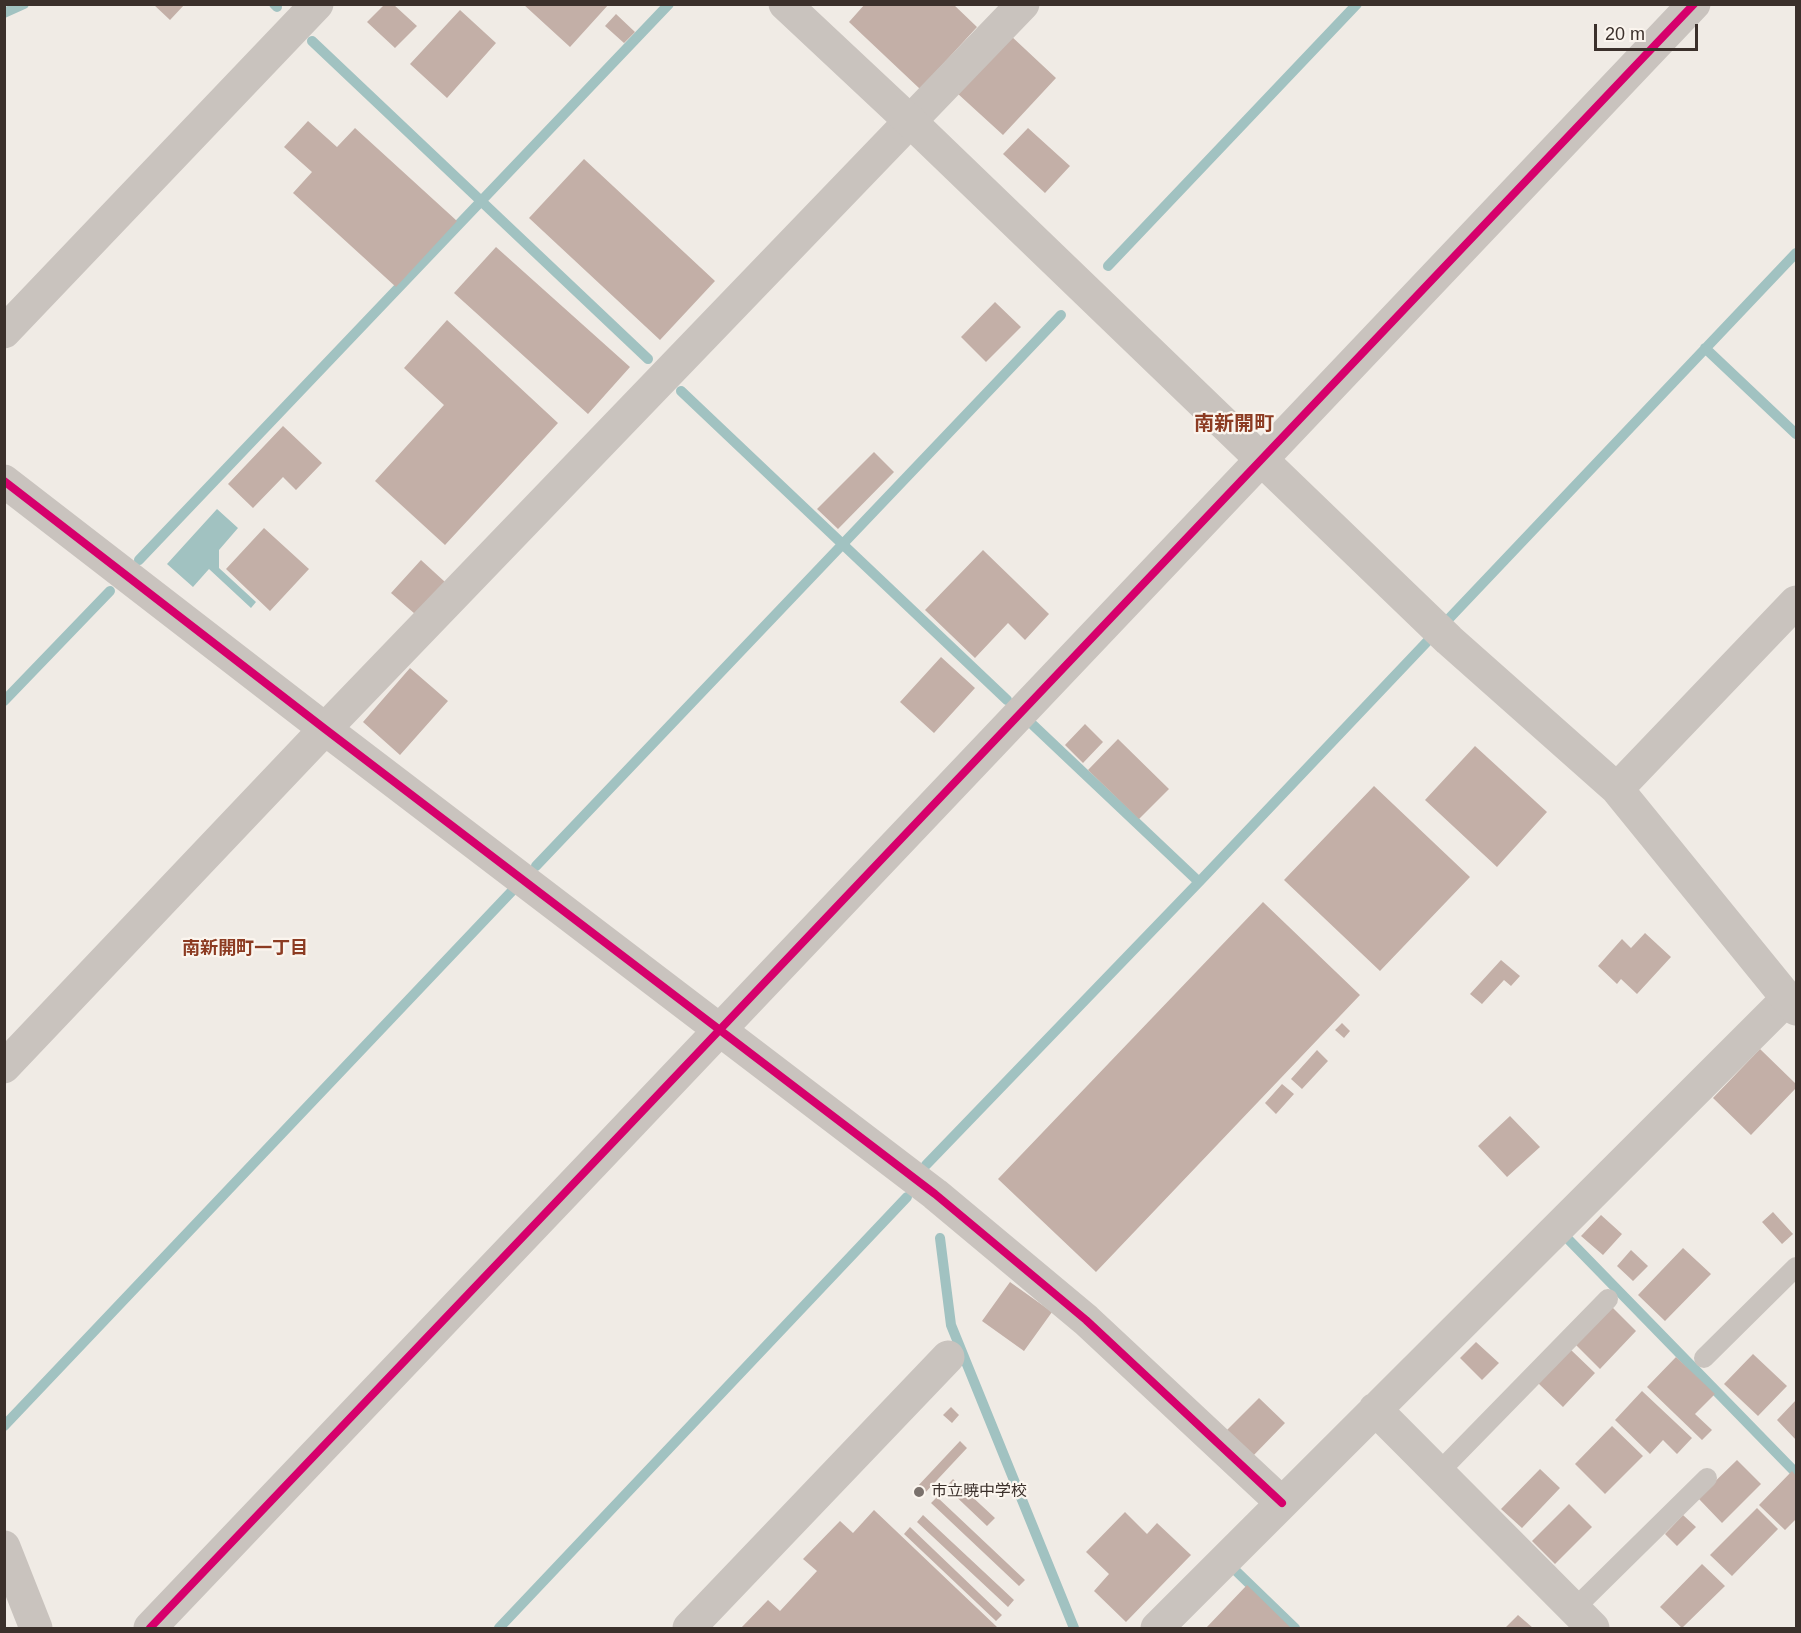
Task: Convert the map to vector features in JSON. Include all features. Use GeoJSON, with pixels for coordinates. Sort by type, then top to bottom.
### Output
{"type":"FeatureCollection","features":[{"type":"Feature","properties":{"kind":"street"},"geometry":{"type":"LineString","coordinates":[[4,332],[317,4]]}},
{"type":"Feature","properties":{"kind":"street"},"geometry":{"type":"LineString","coordinates":[[785,4],[911,122],[1438,629],[1617,789],[1793,1001],[1376,1409],[1157,1629]]}},
{"type":"Feature","properties":{"kind":"street"},"geometry":{"type":"LineString","coordinates":[[4,1066],[1023,4]]}},
{"type":"Feature","properties":{"kind":"street"},"geometry":{"type":"LineString","coordinates":[[150,1629],[1263,462],[1694,4]]}},
{"type":"Feature","properties":{"kind":"street"},"geometry":{"type":"LineString","coordinates":[[4,481],[935,1194],[1086,1320],[1282,1503]]}},
{"type":"Feature","properties":{"kind":"street"},"geometry":{"type":"LineString","coordinates":[[1617,789],[1797,602]]}},
{"type":"Feature","properties":{"kind":"street"},"geometry":{"type":"LineString","coordinates":[[689,1629],[948,1357]]}},
{"type":"Feature","properties":{"kind":"street"},"geometry":{"type":"LineString","coordinates":[[1376,1409],[1584,1619]]}},
{"type":"Feature","properties":{"kind":"street"},"geometry":{"type":"LineString","coordinates":[[4,1547],[36,1629]]}},
{"type":"Feature","properties":{"kind":"lane"},"geometry":{"type":"LineString","coordinates":[[1704,1358],[1797,1267]]}},
{"type":"Feature","properties":{"kind":"lane"},"geometry":{"type":"LineString","coordinates":[[1438,1473],[1608,1299]]}},
{"type":"Feature","properties":{"kind":"lane"},"geometry":{"type":"LineString","coordinates":[[1584,1619],[1707,1478]]}},
{"type":"Feature","properties":{"kind":"water"},"geometry":{"type":"Polygon","coordinates":[[[217,509],[238,528],[219,550],[219,568],[256,602],[251,608],[209,569],[193,587],[167,564],[217,509]]]}},
{"type":"Feature","properties":{"kind":"building"},"geometry":{"type":"Polygon","coordinates":[[[153,4],[185,4],[170,20],[153,4]]]}},
{"type":"Feature","properties":{"kind":"building"},"geometry":{"type":"Polygon","coordinates":[[[523,4],[609,4],[570,47],[523,4]]]}},
{"type":"Feature","properties":{"kind":"building"},"geometry":{"type":"Polygon","coordinates":[[[865,4],[953,4],[977,27],[920,89],[849,22],[865,4]]]}},
{"type":"Feature","properties":{"kind":"building"},"geometry":{"type":"Polygon","coordinates":[[[384,5],[394,5],[417,26],[395,48],[367,22],[384,5]]]}},
{"type":"Feature","properties":{"kind":"building"},"geometry":{"type":"Polygon","coordinates":[[[460,10],[496,43],[447,98],[410,64],[460,10]]]}},
{"type":"Feature","properties":{"kind":"building"},"geometry":{"type":"Polygon","coordinates":[[[616,14],[635,32],[624,43],[605,26],[616,14]]]}},
{"type":"Feature","properties":{"kind":"building"},"geometry":{"type":"Polygon","coordinates":[[[1010,35],[1056,78],[1003,135],[957,93],[1010,35]]]}},
{"type":"Feature","properties":{"kind":"building"},"geometry":{"type":"Polygon","coordinates":[[[308,121],[337,147],[355,128],[457,221],[396,287],[293,193],[312,172],[284,147],[308,121]]]}},
{"type":"Feature","properties":{"kind":"building"},"geometry":{"type":"Polygon","coordinates":[[[1028,128],[1070,166],[1045,193],[1003,154],[1028,128]]]}},
{"type":"Feature","properties":{"kind":"building"},"geometry":{"type":"Polygon","coordinates":[[[584,159],[715,281],[660,340],[529,218],[584,159]]]}},
{"type":"Feature","properties":{"kind":"building"},"geometry":{"type":"Polygon","coordinates":[[[496,247],[630,367],[588,414],[454,293],[496,247]]]}},
{"type":"Feature","properties":{"kind":"building"},"geometry":{"type":"Polygon","coordinates":[[[995,302],[1021,327],[986,362],[961,337],[995,302]]]}},
{"type":"Feature","properties":{"kind":"building"},"geometry":{"type":"Polygon","coordinates":[[[447,320],[558,423],[445,545],[375,481],[444,405],[404,368],[447,320]]]}},
{"type":"Feature","properties":{"kind":"building"},"geometry":{"type":"Polygon","coordinates":[[[283,426],[322,463],[296,490],[283,477],[253,508],[228,484],[283,426]]]}},
{"type":"Feature","properties":{"kind":"building"},"geometry":{"type":"Polygon","coordinates":[[[874,452],[894,472],[838,529],[817,509],[874,452]]]}},
{"type":"Feature","properties":{"kind":"building"},"geometry":{"type":"Polygon","coordinates":[[[264,528],[309,569],[270,611],[226,569],[264,528]]]}},
{"type":"Feature","properties":{"kind":"building"},"geometry":{"type":"Polygon","coordinates":[[[983,550],[1049,614],[1025,640],[1008,623],[975,658],[925,610],[983,550]]]}},
{"type":"Feature","properties":{"kind":"building"},"geometry":{"type":"Polygon","coordinates":[[[421,560],[445,582],[415,614],[391,593],[421,560]]]}},
{"type":"Feature","properties":{"kind":"building"},"geometry":{"type":"Polygon","coordinates":[[[941,657],[975,688],[934,733],[900,702],[941,657]]]}},
{"type":"Feature","properties":{"kind":"building"},"geometry":{"type":"Polygon","coordinates":[[[410,668],[448,701],[400,755],[363,722],[410,668]]]}},
{"type":"Feature","properties":{"kind":"building"},"geometry":{"type":"Polygon","coordinates":[[[1085,724],[1103,742],[1083,763],[1065,745],[1085,724]]]}},
{"type":"Feature","properties":{"kind":"building"},"geometry":{"type":"Polygon","coordinates":[[[1118,739],[1169,789],[1139,819],[1088,770],[1118,739]]]}},
{"type":"Feature","properties":{"kind":"building"},"geometry":{"type":"Polygon","coordinates":[[[1475,746],[1547,812],[1497,867],[1425,800],[1475,746]]]}},
{"type":"Feature","properties":{"kind":"building"},"geometry":{"type":"Polygon","coordinates":[[[1374,786],[1470,877],[1380,971],[1284,880],[1374,786]]]}},
{"type":"Feature","properties":{"kind":"building"},"geometry":{"type":"Polygon","coordinates":[[[1263,902],[1360,995],[1096,1272],[998,1179],[1263,902]]]}},
{"type":"Feature","properties":{"kind":"building"},"geometry":{"type":"Polygon","coordinates":[[[1645,933],[1671,957],[1637,994],[1621,979],[1617,984],[1598,966],[1622,939],[1631,948],[1645,933]]]}},
{"type":"Feature","properties":{"kind":"building"},"geometry":{"type":"Polygon","coordinates":[[[1501,960],[1520,976],[1511,986],[1504,980],[1482,1004],[1470,994],[1501,960]]]}},
{"type":"Feature","properties":{"kind":"building"},"geometry":{"type":"Polygon","coordinates":[[[1342,1023],[1350,1031],[1344,1038],[1335,1030],[1342,1023]]]}},
{"type":"Feature","properties":{"kind":"building"},"geometry":{"type":"Polygon","coordinates":[[[1760,1049],[1796,1084],[1796,1088],[1751,1135],[1713,1098],[1760,1049]]]}},
{"type":"Feature","properties":{"kind":"building"},"geometry":{"type":"Polygon","coordinates":[[[1317,1050],[1328,1061],[1302,1089],[1291,1079],[1317,1050]]]}},
{"type":"Feature","properties":{"kind":"building"},"geometry":{"type":"Polygon","coordinates":[[[1282,1084],[1294,1094],[1276,1114],[1265,1103],[1282,1084]]]}},
{"type":"Feature","properties":{"kind":"building"},"geometry":{"type":"Polygon","coordinates":[[[1510,1116],[1540,1147],[1507,1177],[1478,1146],[1510,1116]]]}},
{"type":"Feature","properties":{"kind":"building"},"geometry":{"type":"Polygon","coordinates":[[[1773,1212],[1793,1234],[1782,1244],[1762,1222],[1773,1212]]]}},
{"type":"Feature","properties":{"kind":"building"},"geometry":{"type":"Polygon","coordinates":[[[1601,1215],[1622,1234],[1603,1255],[1581,1236],[1601,1215]]]}},
{"type":"Feature","properties":{"kind":"building"},"geometry":{"type":"Polygon","coordinates":[[[1683,1248],[1711,1274],[1665,1321],[1638,1295],[1683,1248]]]}},
{"type":"Feature","properties":{"kind":"building"},"geometry":{"type":"Polygon","coordinates":[[[1631,1250],[1648,1266],[1633,1281],[1617,1266],[1631,1250]]]}},
{"type":"Feature","properties":{"kind":"building"},"geometry":{"type":"Polygon","coordinates":[[[1010,1282],[1052,1312],[1024,1351],[982,1321],[1010,1282]]]}},
{"type":"Feature","properties":{"kind":"building"},"geometry":{"type":"Polygon","coordinates":[[[1612,1307],[1636,1331],[1600,1369],[1576,1345],[1612,1307]]]}},
{"type":"Feature","properties":{"kind":"building"},"geometry":{"type":"Polygon","coordinates":[[[1476,1342],[1499,1363],[1482,1380],[1460,1358],[1476,1342]]]}},
{"type":"Feature","properties":{"kind":"building"},"geometry":{"type":"Polygon","coordinates":[[[1570,1349],[1595,1373],[1563,1407],[1538,1383],[1570,1349]]]}},
{"type":"Feature","properties":{"kind":"building"},"geometry":{"type":"Polygon","coordinates":[[[1753,1354],[1787,1386],[1758,1416],[1724,1384],[1753,1354]]]}},
{"type":"Feature","properties":{"kind":"building"},"geometry":{"type":"Polygon","coordinates":[[[1676,1357],[1715,1394],[1695,1414],[1712,1430],[1702,1440],[1647,1387],[1676,1357]]]}},
{"type":"Feature","properties":{"kind":"building"},"geometry":{"type":"Polygon","coordinates":[[[1642,1391],[1692,1438],[1677,1454],[1663,1440],[1650,1454],[1615,1420],[1642,1391]]]}},
{"type":"Feature","properties":{"kind":"building"},"geometry":{"type":"Polygon","coordinates":[[[1259,1398],[1285,1423],[1251,1458],[1224,1433],[1259,1398]]]}},
{"type":"Feature","properties":{"kind":"building"},"geometry":{"type":"Polygon","coordinates":[[[1796,1400],[1796,1440],[1777,1420],[1796,1400]]]}},
{"type":"Feature","properties":{"kind":"building"},"geometry":{"type":"Polygon","coordinates":[[[951,1407],[959,1415],[952,1423],[943,1415],[951,1407]]]}},
{"type":"Feature","properties":{"kind":"building"},"geometry":{"type":"Polygon","coordinates":[[[1612,1426],[1643,1456],[1605,1494],[1575,1464],[1612,1426]]]}},
{"type":"Feature","properties":{"kind":"building"},"geometry":{"type":"Polygon","coordinates":[[[960,1441],[967,1448],[923,1495],[916,1488],[960,1441]]]}},
{"type":"Feature","properties":{"kind":"building"},"geometry":{"type":"Polygon","coordinates":[[[1737,1460],[1761,1484],[1722,1523],[1698,1498],[1737,1460]]]}},
{"type":"Feature","properties":{"kind":"building"},"geometry":{"type":"Polygon","coordinates":[[[1540,1469],[1560,1488],[1522,1528],[1501,1509],[1540,1469]]]}},
{"type":"Feature","properties":{"kind":"building"},"geometry":{"type":"Polygon","coordinates":[[[1792,1471],[1796,1476],[1796,1519],[1785,1530],[1759,1505],[1792,1471]]]}},
{"type":"Feature","properties":{"kind":"building"},"geometry":{"type":"Polygon","coordinates":[[[953,1479],[995,1518],[987,1526],[946,1487],[953,1479]]]}},
{"type":"Feature","properties":{"kind":"building"},"geometry":{"type":"Polygon","coordinates":[[[937,1497],[1025,1580],[1019,1586],[931,1503],[937,1497]]]}},
{"type":"Feature","properties":{"kind":"building"},"geometry":{"type":"Polygon","coordinates":[[[1569,1504],[1592,1527],[1555,1564],[1532,1541],[1569,1504]]]}},
{"type":"Feature","properties":{"kind":"building"},"geometry":{"type":"Polygon","coordinates":[[[1757,1508],[1778,1529],[1732,1576],[1710,1555],[1757,1508]]]}},
{"type":"Feature","properties":{"kind":"building"},"geometry":{"type":"Polygon","coordinates":[[[874,1510],[997,1627],[741,1628],[768,1600],[780,1611],[817,1571],[803,1559],[840,1521],[853,1533],[874,1510]]]}},
{"type":"Feature","properties":{"kind":"building"},"geometry":{"type":"Polygon","coordinates":[[[1125,1512],[1147,1534],[1157,1523],[1191,1555],[1126,1622],[1094,1591],[1109,1574],[1086,1552],[1125,1512]]]}},
{"type":"Feature","properties":{"kind":"building"},"geometry":{"type":"Polygon","coordinates":[[[923,1515],[1014,1600],[1008,1607],[917,1522],[923,1515]]]}},
{"type":"Feature","properties":{"kind":"building"},"geometry":{"type":"Polygon","coordinates":[[[1683,1515],[1696,1527],[1677,1546],[1665,1534],[1683,1515]]]}},
{"type":"Feature","properties":{"kind":"building"},"geometry":{"type":"Polygon","coordinates":[[[910,1527],[1002,1615],[996,1621],[904,1534],[910,1527]]]}},
{"type":"Feature","properties":{"kind":"building"},"geometry":{"type":"Polygon","coordinates":[[[1702,1564],[1725,1586],[1682,1628],[1660,1607],[1702,1564]]]}},
{"type":"Feature","properties":{"kind":"building"},"geometry":{"type":"Polygon","coordinates":[[[1247,1585],[1291,1628],[1206,1628],[1247,1585]]]}},
{"type":"Feature","properties":{"kind":"building"},"geometry":{"type":"Polygon","coordinates":[[[1518,1615],[1533,1628],[1505,1628],[1518,1615]]]}},
{"type":"Feature","properties":{"kind":"waterway"},"geometry":{"type":"LineString","coordinates":[[4,13],[24,4]]}},
{"type":"Feature","properties":{"kind":"waterway"},"geometry":{"type":"LineString","coordinates":[[274,4],[277,7]]}},
{"type":"Feature","properties":{"kind":"waterway"},"geometry":{"type":"LineString","coordinates":[[139,560],[669,4]]}},
{"type":"Feature","properties":{"kind":"waterway"},"geometry":{"type":"LineString","coordinates":[[1108,266],[1357,4]]}},
{"type":"Feature","properties":{"kind":"waterway"},"geometry":{"type":"LineString","coordinates":[[312,41],[648,359]]}},
{"type":"Feature","properties":{"kind":"waterway"},"geometry":{"type":"LineString","coordinates":[[926,1165],[1199,882],[1796,253]]}},
{"type":"Feature","properties":{"kind":"waterway"},"geometry":{"type":"LineString","coordinates":[[536,866],[1061,315]]}},
{"type":"Feature","properties":{"kind":"waterway"},"geometry":{"type":"LineString","coordinates":[[1705,348],[1796,434]]}},
{"type":"Feature","properties":{"kind":"waterway"},"geometry":{"type":"LineString","coordinates":[[681,391],[1007,700]]}},
{"type":"Feature","properties":{"kind":"waterway"},"geometry":{"type":"LineString","coordinates":[[4,701],[110,591]]}},
{"type":"Feature","properties":{"kind":"waterway"},"geometry":{"type":"LineString","coordinates":[[1033,725],[1199,882]]}},
{"type":"Feature","properties":{"kind":"waterway"},"geometry":{"type":"LineString","coordinates":[[4,1426],[513,890]]}},
{"type":"Feature","properties":{"kind":"waterway"},"geometry":{"type":"LineString","coordinates":[[499,1628],[907,1197]]}},
{"type":"Feature","properties":{"kind":"waterway"},"geometry":{"type":"LineString","coordinates":[[940,1238],[951,1325],[1074,1628]]}},
{"type":"Feature","properties":{"kind":"waterway"},"geometry":{"type":"LineString","coordinates":[[1567,1238],[1796,1473]]}},
{"type":"Feature","properties":{"kind":"waterway"},"geometry":{"type":"LineString","coordinates":[[1236,1571],[1295,1628]]}},
{"type":"Feature","properties":{"kind":"cycle path"},"geometry":{"type":"LineString","coordinates":[[150,1628],[1694,4]]}},
{"type":"Feature","properties":{"kind":"cycle path"},"geometry":{"type":"LineString","coordinates":[[4,481],[935,1194],[1086,1320],[1282,1503]]}},
{"type":"Feature","properties":{"kind":"place","name":"市立暁中学校"},"geometry":{"type":"Point","coordinates":[919,1492]}},
{"type":"Feature","properties":{"kind":"district","name":"南新開町"},"geometry":{"type":"Point","coordinates":[1234,424]}},
{"type":"Feature","properties":{"kind":"district","name":"南新開町一丁目"},"geometry":{"type":"Point","coordinates":[245,949]}}]}
